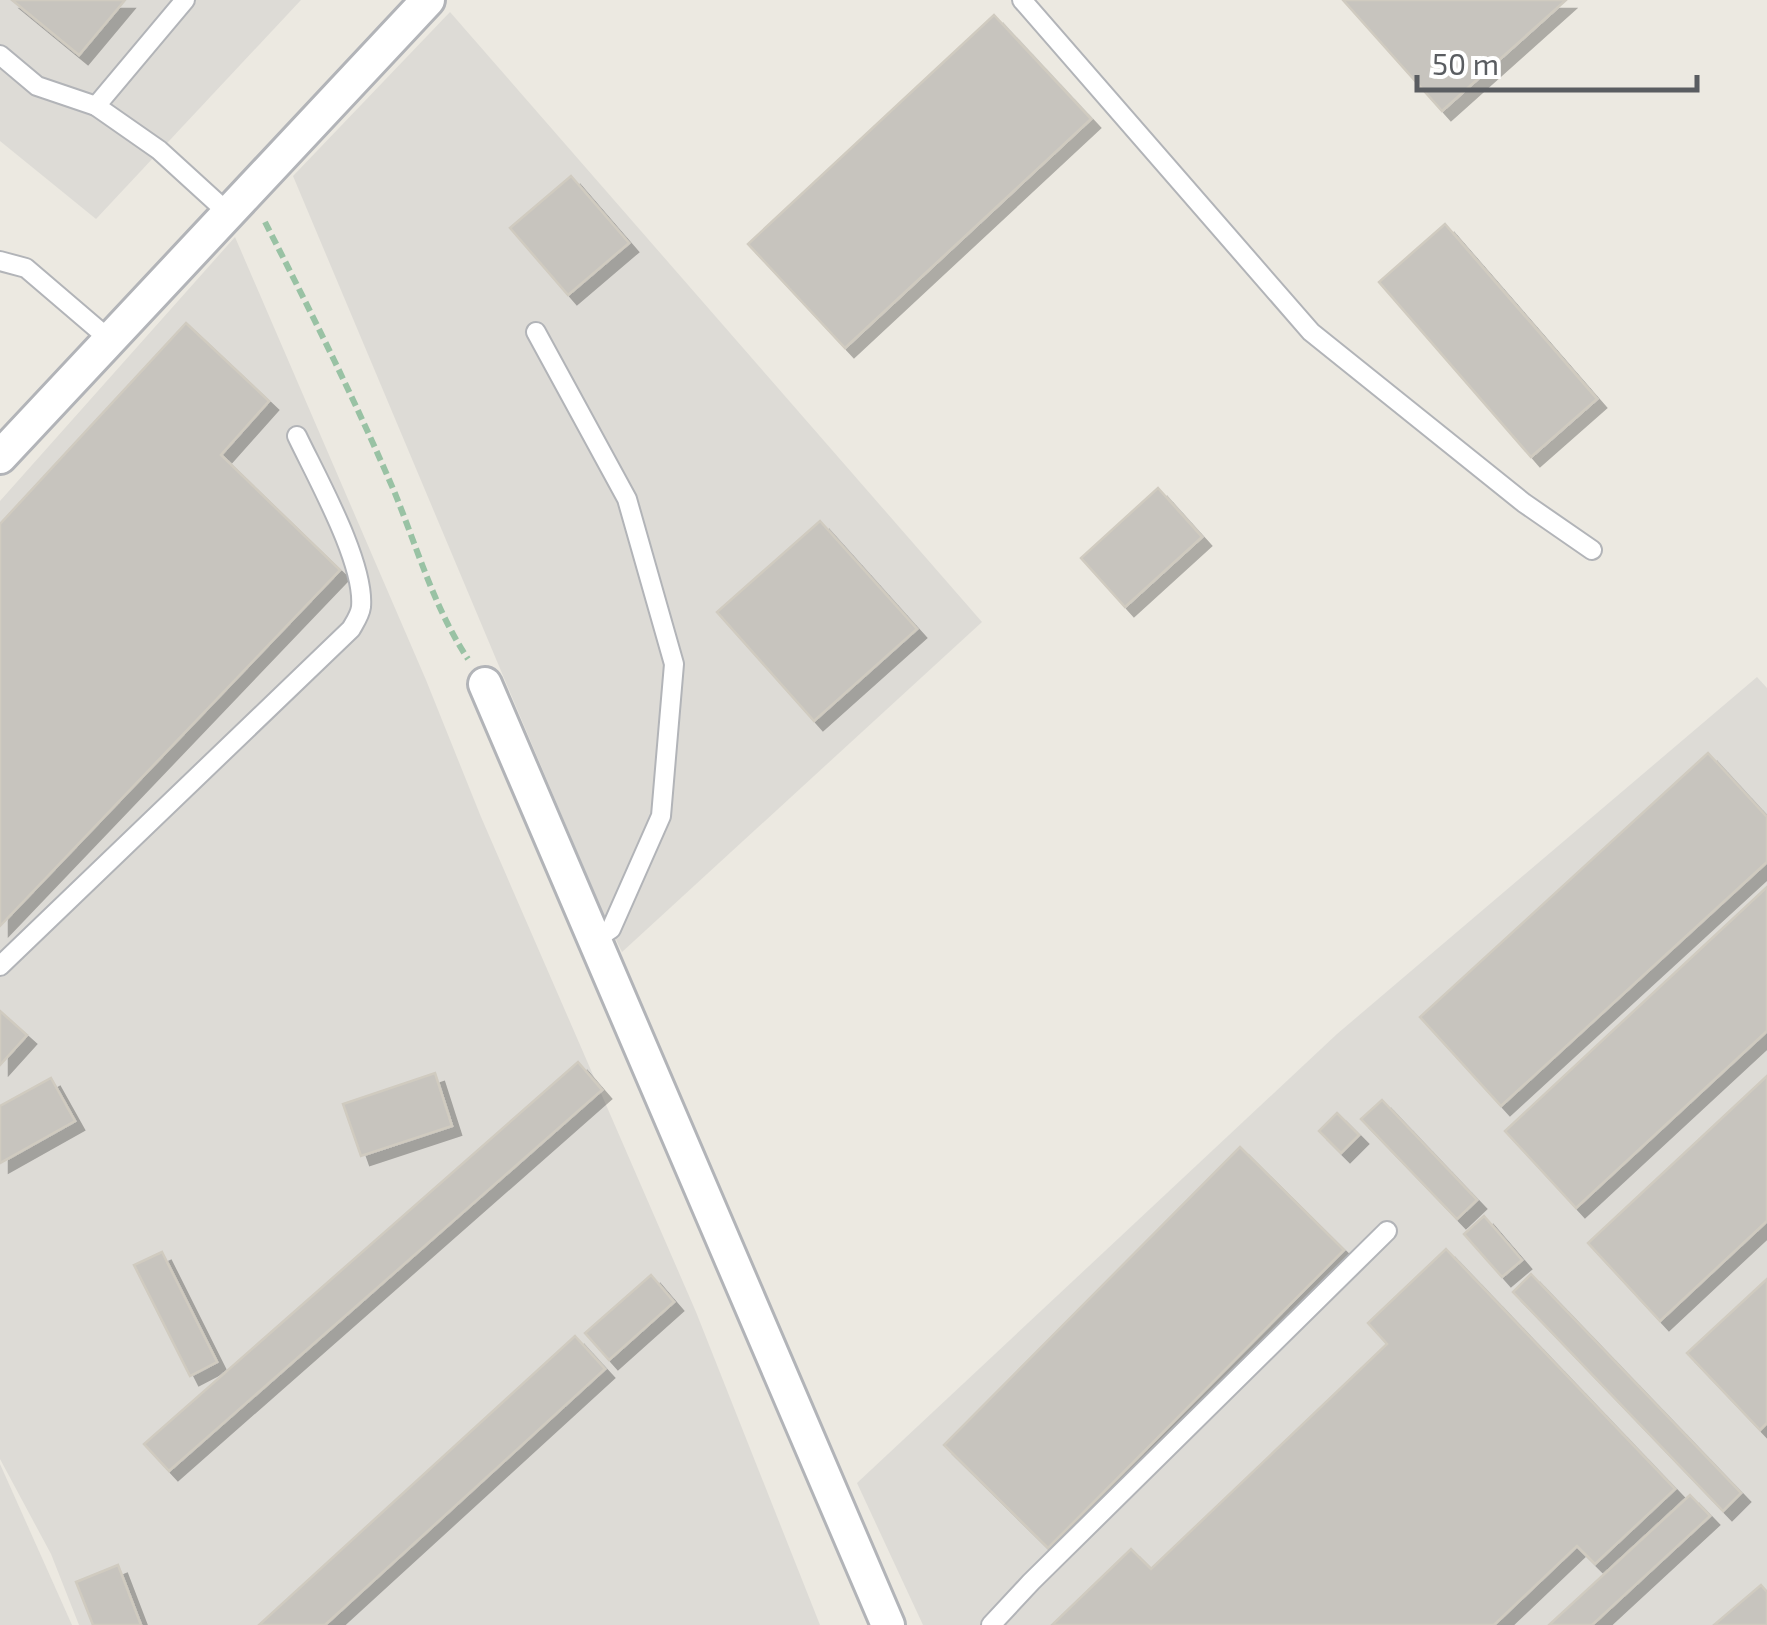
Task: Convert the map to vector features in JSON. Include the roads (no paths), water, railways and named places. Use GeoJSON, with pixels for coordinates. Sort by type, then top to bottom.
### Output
{"type":"FeatureCollection","features":[{"type":"Feature","properties":{"kind":"street"},"geometry":{"type":"LineString","coordinates":[[0,457],[428,0]]}},
{"type":"Feature","properties":{"kind":"street"},"geometry":{"type":"LineString","coordinates":[[485,684],[888,1625]]}},
{"type":"Feature","properties":{"kind":"lane"},"geometry":{"type":"LineString","coordinates":[[96,106],[186,0]]}},
{"type":"Feature","properties":{"kind":"lane"},"geometry":{"type":"LineString","coordinates":[[1022,0],[1312,332],[1524,502],[1592,550]]}},
{"type":"Feature","properties":{"kind":"lane"},"geometry":{"type":"LineString","coordinates":[[0,55],[37,86],[96,106],[238,201]]}},
{"type":"Feature","properties":{"kind":"lane"},"geometry":{"type":"LineString","coordinates":[[0,261],[26,268],[109,339]]}},
{"type":"Feature","properties":{"kind":"lane"},"geometry":{"type":"LineString","coordinates":[[536,332],[627,500],[674,664],[661,816],[612,929],[593,941]]}},
{"type":"Feature","properties":{"kind":"lane"},"geometry":{"type":"LineString","coordinates":[[0,966],[351,629],[361,611],[354,558],[297,436]]}},
{"type":"Feature","properties":{"kind":"lane"},"geometry":{"type":"LineString","coordinates":[[991,1625],[1387,1231]]}}]}
